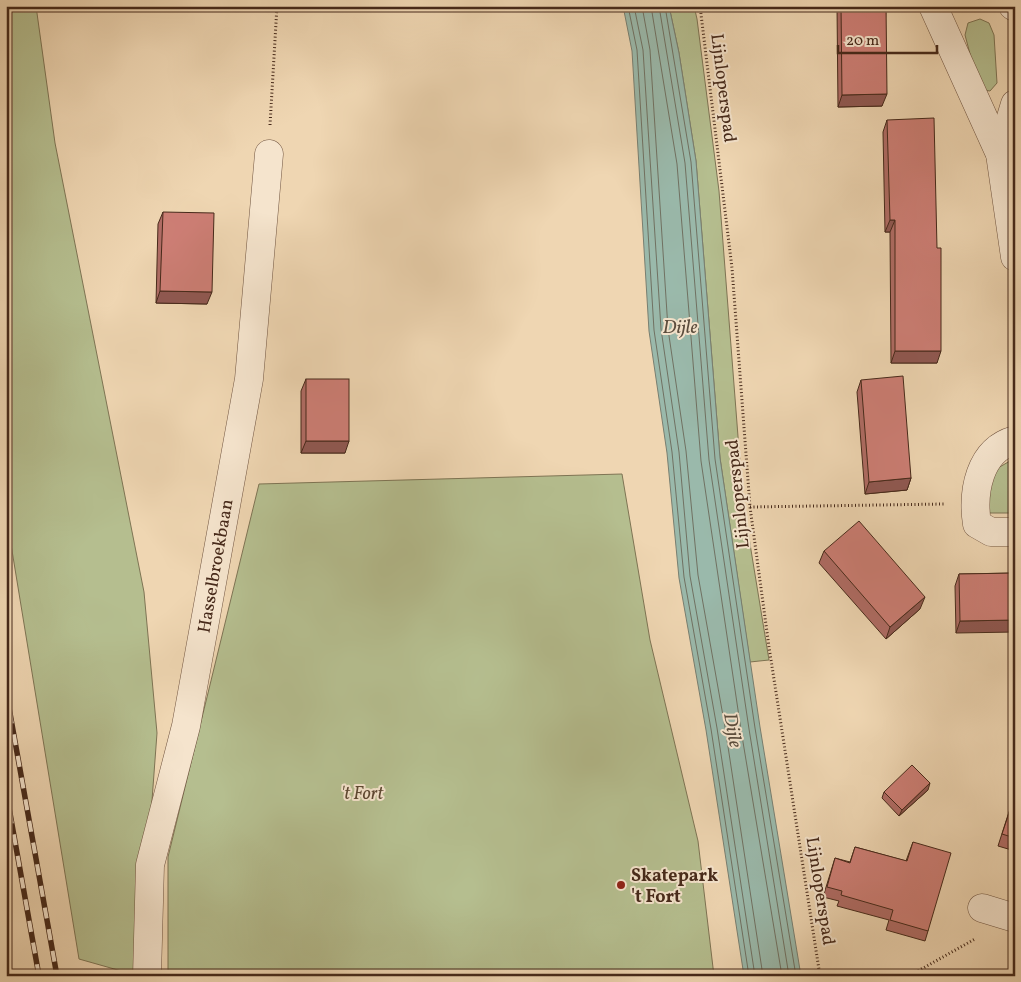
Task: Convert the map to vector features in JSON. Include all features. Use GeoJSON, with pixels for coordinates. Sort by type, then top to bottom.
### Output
{"type":"FeatureCollection","features":[{"type":"Feature","properties":{"kind":"street"},"geometry":{"type":"LineString","coordinates":[[933,6],[1000,154],[1015,257]]}},
{"type":"Feature","properties":{"kind":"street"},"geometry":{"type":"LineString","coordinates":[[1000,154],[1015,104]]}},
{"type":"Feature","properties":{"kind":"street","name":"Hasselbroekbaan"},"geometry":{"type":"LineString","coordinates":[[147,976],[150,865],[186,726],[249,379],[269,154]]}},
{"type":"Feature","properties":{"kind":"street"},"geometry":{"type":"LineString","coordinates":[[1015,440],[1005,442],[988,458],[979,475],[974,504],[977,524],[991,532],[1015,532]]}},
{"type":"Feature","properties":{"kind":"path"},"geometry":{"type":"LineString","coordinates":[[269,154],[277,6]]}},
{"type":"Feature","properties":{"kind":"path","name":"Lijnloperspad"},"geometry":{"type":"LineString","coordinates":[[700,6],[732,268],[750,507],[769,646],[820,976]]}},
{"type":"Feature","properties":{"kind":"path"},"geometry":{"type":"LineString","coordinates":[[750,507],[974,504]]}},
{"type":"Feature","properties":{"kind":"path"},"geometry":{"type":"LineString","coordinates":[[909,976],[982,935],[1000,914]]}},
{"type":"Feature","properties":{"kind":"green space"},"geometry":{"type":"Polygon","coordinates":[[[6,6],[36,6],[55,143],[144,592],[157,733],[139,976],[79,959],[6,514],[6,6]]]}},
{"type":"Feature","properties":{"kind":"green space"},"geometry":{"type":"Polygon","coordinates":[[[669,6],[694,6],[697,19],[719,191],[743,501],[769,660],[750,662],[720,458],[696,161],[679,53],[669,6]]]}},
{"type":"Feature","properties":{"kind":"green space"},"geometry":{"type":"Polygon","coordinates":[[[980,19],[989,23],[994,35],[997,83],[990,91],[984,90],[978,84],[965,35],[968,23],[980,19]]]}},
{"type":"Feature","properties":{"kind":"green space"},"geometry":{"type":"Polygon","coordinates":[[[1015,458],[1015,513],[990,513],[986,508],[986,486],[998,468],[1015,458]]]}},
{"type":"Feature","properties":{"kind":"green space","name":"'t Fort"},"geometry":{"type":"Polygon","coordinates":[[[622,474],[650,640],[698,841],[714,976],[168,976],[168,857],[259,484],[622,474]]]}},
{"type":"Feature","properties":{"kind":"water","name":"Dijle"},"geometry":{"type":"Polygon","coordinates":[[[623,6],[669,6],[679,53],[696,161],[720,458],[760,727],[801,976],[744,976],[706,730],[679,578],[667,453],[649,331],[632,51],[623,6]]]}},
{"type":"Feature","properties":{"kind":"building"},"geometry":{"type":"Polygon","coordinates":[[[841,6],[886,6],[887,94],[842,95],[841,6]]]}},
{"type":"Feature","properties":{"kind":"building"},"geometry":{"type":"Polygon","coordinates":[[[934,118],[937,248],[941,248],[941,351],[895,351],[895,220],[890,220],[887,120],[934,118]]]}},
{"type":"Feature","properties":{"kind":"building"},"geometry":{"type":"Polygon","coordinates":[[[163,212],[214,213],[212,292],[160,291],[163,212]]]}},
{"type":"Feature","properties":{"kind":"building"},"geometry":{"type":"Polygon","coordinates":[[[903,376],[911,478],[869,482],[861,380],[903,376]]]}},
{"type":"Feature","properties":{"kind":"building"},"geometry":{"type":"Polygon","coordinates":[[[306,379],[349,379],[349,441],[306,441],[306,379]]]}},
{"type":"Feature","properties":{"kind":"building"},"geometry":{"type":"Polygon","coordinates":[[[859,521],[925,597],[890,627],[824,551],[859,521]]]}},
{"type":"Feature","properties":{"kind":"building"},"geometry":{"type":"Polygon","coordinates":[[[1015,573],[1015,620],[960,621],[959,574],[1015,573]]]}},
{"type":"Feature","properties":{"kind":"building"},"geometry":{"type":"Polygon","coordinates":[[[912,765],[930,783],[902,810],[884,792],[912,765]]]}},
{"type":"Feature","properties":{"kind":"building"},"geometry":{"type":"Polygon","coordinates":[[[1015,795],[1015,838],[1002,834],[1015,795]]]}},
{"type":"Feature","properties":{"kind":"building"},"geometry":{"type":"Polygon","coordinates":[[[913,842],[951,853],[928,931],[890,920],[893,910],[841,895],[842,891],[827,887],[835,858],[850,863],[855,847],[907,861],[913,842]]]}},
{"type":"Feature","properties":{"kind":"railway"},"geometry":{"type":"LineString","coordinates":[[6,691],[57,976]]}},
{"type":"Feature","properties":{"kind":"railway"},"geometry":{"type":"LineString","coordinates":[[6,791],[39,976]]}},
{"type":"Feature","properties":{"kind":"place","name":"Skatepark 't Fort"},"geometry":{"type":"Point","coordinates":[621,885]}}]}
